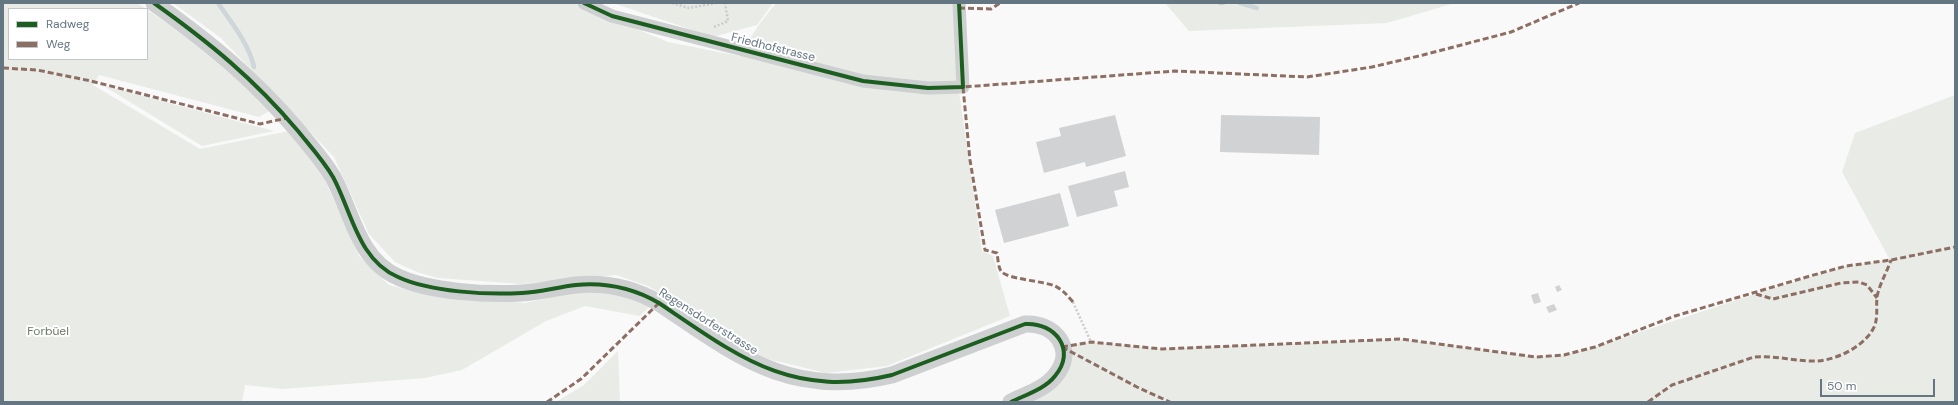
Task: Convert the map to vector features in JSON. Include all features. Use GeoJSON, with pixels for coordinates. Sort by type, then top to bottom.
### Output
{"type":"FeatureCollection","features":[{"type":"Feature","properties":{"kind":"street","name":"Regensdorferstrasse"},"geometry":{"type":"LineString","coordinates":[[154,3],[216,48],[255,84],[278,108],[316,152],[329,171],[339,189],[355,230],[369,254],[382,268],[399,278],[451,290],[489,294],[523,293],[575,285],[600,284],[624,288],[645,295],[659,303],[750,361],[773,372],[815,382],[840,382],[877,378],[916,366],[1019,326],[1032,324],[1045,326],[1054,332],[1061,343],[1063,357],[1059,371],[1047,384],[1011,402]]}},
{"type":"Feature","properties":{"kind":"street","name":"Friedhofstrasse"},"geometry":{"type":"LineString","coordinates":[[584,3],[612,16],[863,80],[928,88],[963,87],[959,3]]}},
{"type":"Feature","properties":{"kind":"path"},"geometry":{"type":"LineString","coordinates":[[672,3],[689,8],[716,3]]}},
{"type":"Feature","properties":{"kind":"path"},"geometry":{"type":"LineString","coordinates":[[696,38],[706,31],[728,21],[725,3]]}},
{"type":"Feature","properties":{"kind":"path"},"geometry":{"type":"LineString","coordinates":[[1073,302],[1091,342]]}},
{"type":"Feature","properties":{"kind":"green space","name":"Forbüel"},"geometry":{"type":"Polygon","coordinates":[[[3,3],[137,3],[144,8],[8,8],[8,60],[148,60],[148,11],[209,51],[271,110],[259,117],[99,75],[93,85],[200,149],[289,131],[320,169],[359,256],[389,285],[427,295],[525,303],[581,291],[619,293],[650,306],[640,316],[585,306],[546,321],[462,370],[425,378],[282,389],[245,385],[242,402],[3,402],[3,3]]]}},
{"type":"Feature","properties":{"kind":"green space"},"geometry":{"type":"Polygon","coordinates":[[[173,3],[573,3],[668,42],[739,56],[758,26],[776,3],[953,3],[957,78],[982,251],[993,256],[1010,316],[887,366],[826,373],[764,358],[648,286],[616,275],[522,284],[438,278],[417,272],[395,262],[369,234],[334,157],[221,38],[173,3]]]}},
{"type":"Feature","properties":{"kind":"green space"},"geometry":{"type":"Polygon","coordinates":[[[613,3],[773,3],[757,25],[713,37],[613,3]]]}},
{"type":"Feature","properties":{"kind":"green space"},"geometry":{"type":"Polygon","coordinates":[[[1165,3],[1455,3],[1387,23],[1189,31],[1165,3]]]}},
{"type":"Feature","properties":{"kind":"green space"},"geometry":{"type":"Polygon","coordinates":[[[102,85],[274,131],[202,146],[102,85]]]}},
{"type":"Feature","properties":{"kind":"green space"},"geometry":{"type":"Polygon","coordinates":[[[1955,95],[1955,402],[1011,402],[1047,384],[1062,347],[1091,342],[1162,349],[1401,339],[1536,357],[1564,355],[1595,347],[1755,294],[1846,266],[1890,260],[1842,172],[1855,133],[1955,95]]]}},
{"type":"Feature","properties":{"kind":"green space"},"geometry":{"type":"Polygon","coordinates":[[[618,351],[620,402],[556,402],[584,385],[618,351]]]}},
{"type":"Feature","properties":{"kind":"building"},"geometry":{"type":"Polygon","coordinates":[[[1115,115],[1126,156],[1086,167],[1085,162],[1044,173],[1036,142],[1061,136],[1059,128],[1115,115]]]}},
{"type":"Feature","properties":{"kind":"building"},"geometry":{"type":"Polygon","coordinates":[[[1221,115],[1320,117],[1319,155],[1220,152],[1221,115]]]}},
{"type":"Feature","properties":{"kind":"building"},"geometry":{"type":"Polygon","coordinates":[[[1125,171],[1129,187],[1114,191],[1118,206],[1077,217],[1068,186],[1125,171]]]}},
{"type":"Feature","properties":{"kind":"building"},"geometry":{"type":"Polygon","coordinates":[[[1060,193],[1069,226],[1004,243],[995,210],[1060,193]]]}},
{"type":"Feature","properties":{"kind":"building"},"geometry":{"type":"Polygon","coordinates":[[[1559,285],[1562,290],[1557,292],[1555,287],[1559,285]]]}},
{"type":"Feature","properties":{"kind":"building"},"geometry":{"type":"Polygon","coordinates":[[[1538,293],[1541,302],[1534,304],[1531,295],[1538,293]]]}},
{"type":"Feature","properties":{"kind":"building"},"geometry":{"type":"Polygon","coordinates":[[[1554,304],[1557,310],[1549,313],[1546,307],[1554,304]]]}},
{"type":"Feature","properties":{"kind":"waterway"},"geometry":{"type":"LineString","coordinates":[[218,3],[244,42],[252,58],[254,67]]}},
{"type":"Feature","properties":{"kind":"waterway"},"geometry":{"type":"LineString","coordinates":[[1240,3],[1257,8]]}},
{"type":"Feature","properties":{"kind":"marked path"},"geometry":{"type":"LineString","coordinates":[[959,8],[991,9],[1000,3]]}},
{"type":"Feature","properties":{"kind":"marked path"},"geometry":{"type":"LineString","coordinates":[[1073,302],[1063,291],[1055,286],[1004,274],[999,267],[997,253],[985,250],[970,160],[963,87],[1175,71],[1307,77],[1372,67],[1511,32],[1579,3]]}},
{"type":"Feature","properties":{"kind":"marked path"},"geometry":{"type":"LineString","coordinates":[[3,68],[37,70],[91,81],[260,124],[287,118]]}},
{"type":"Feature","properties":{"kind":"marked path"},"geometry":{"type":"LineString","coordinates":[[1062,347],[1091,342],[1162,349],[1401,339],[1536,357],[1564,355],[1595,347],[1675,316],[1846,266],[1891,260],[1955,247]]}},
{"type":"Feature","properties":{"kind":"marked path"},"geometry":{"type":"LineString","coordinates":[[1648,402],[1672,385],[1754,357],[1818,361],[1826,360],[1851,350],[1866,339],[1875,325],[1878,292],[1891,260]]}},
{"type":"Feature","properties":{"kind":"marked path"},"geometry":{"type":"LineString","coordinates":[[1756,294],[1773,299],[1841,283],[1859,282],[1867,285],[1877,298]]}},
{"type":"Feature","properties":{"kind":"marked path"},"geometry":{"type":"LineString","coordinates":[[547,402],[581,379],[659,303]]}},
{"type":"Feature","properties":{"kind":"marked path"},"geometry":{"type":"LineString","coordinates":[[1062,347],[1137,387],[1170,402]]}},
{"type":"Feature","properties":{"kind":"cycle path"},"geometry":{"type":"LineString","coordinates":[[154,3],[194,32],[230,62],[264,94],[298,131],[333,177],[365,247],[374,259],[385,269],[398,277],[426,286],[476,293],[536,292],[587,284],[619,287],[639,293],[659,303],[741,356],[768,368],[795,377],[824,381],[856,381],[892,375],[1025,324],[1045,328],[1060,340],[1064,357],[1061,366],[1055,376],[1046,385],[1011,402]]}},
{"type":"Feature","properties":{"kind":"cycle path"},"geometry":{"type":"LineString","coordinates":[[584,3],[612,16],[863,81],[928,88],[963,87],[959,3]]}}]}
